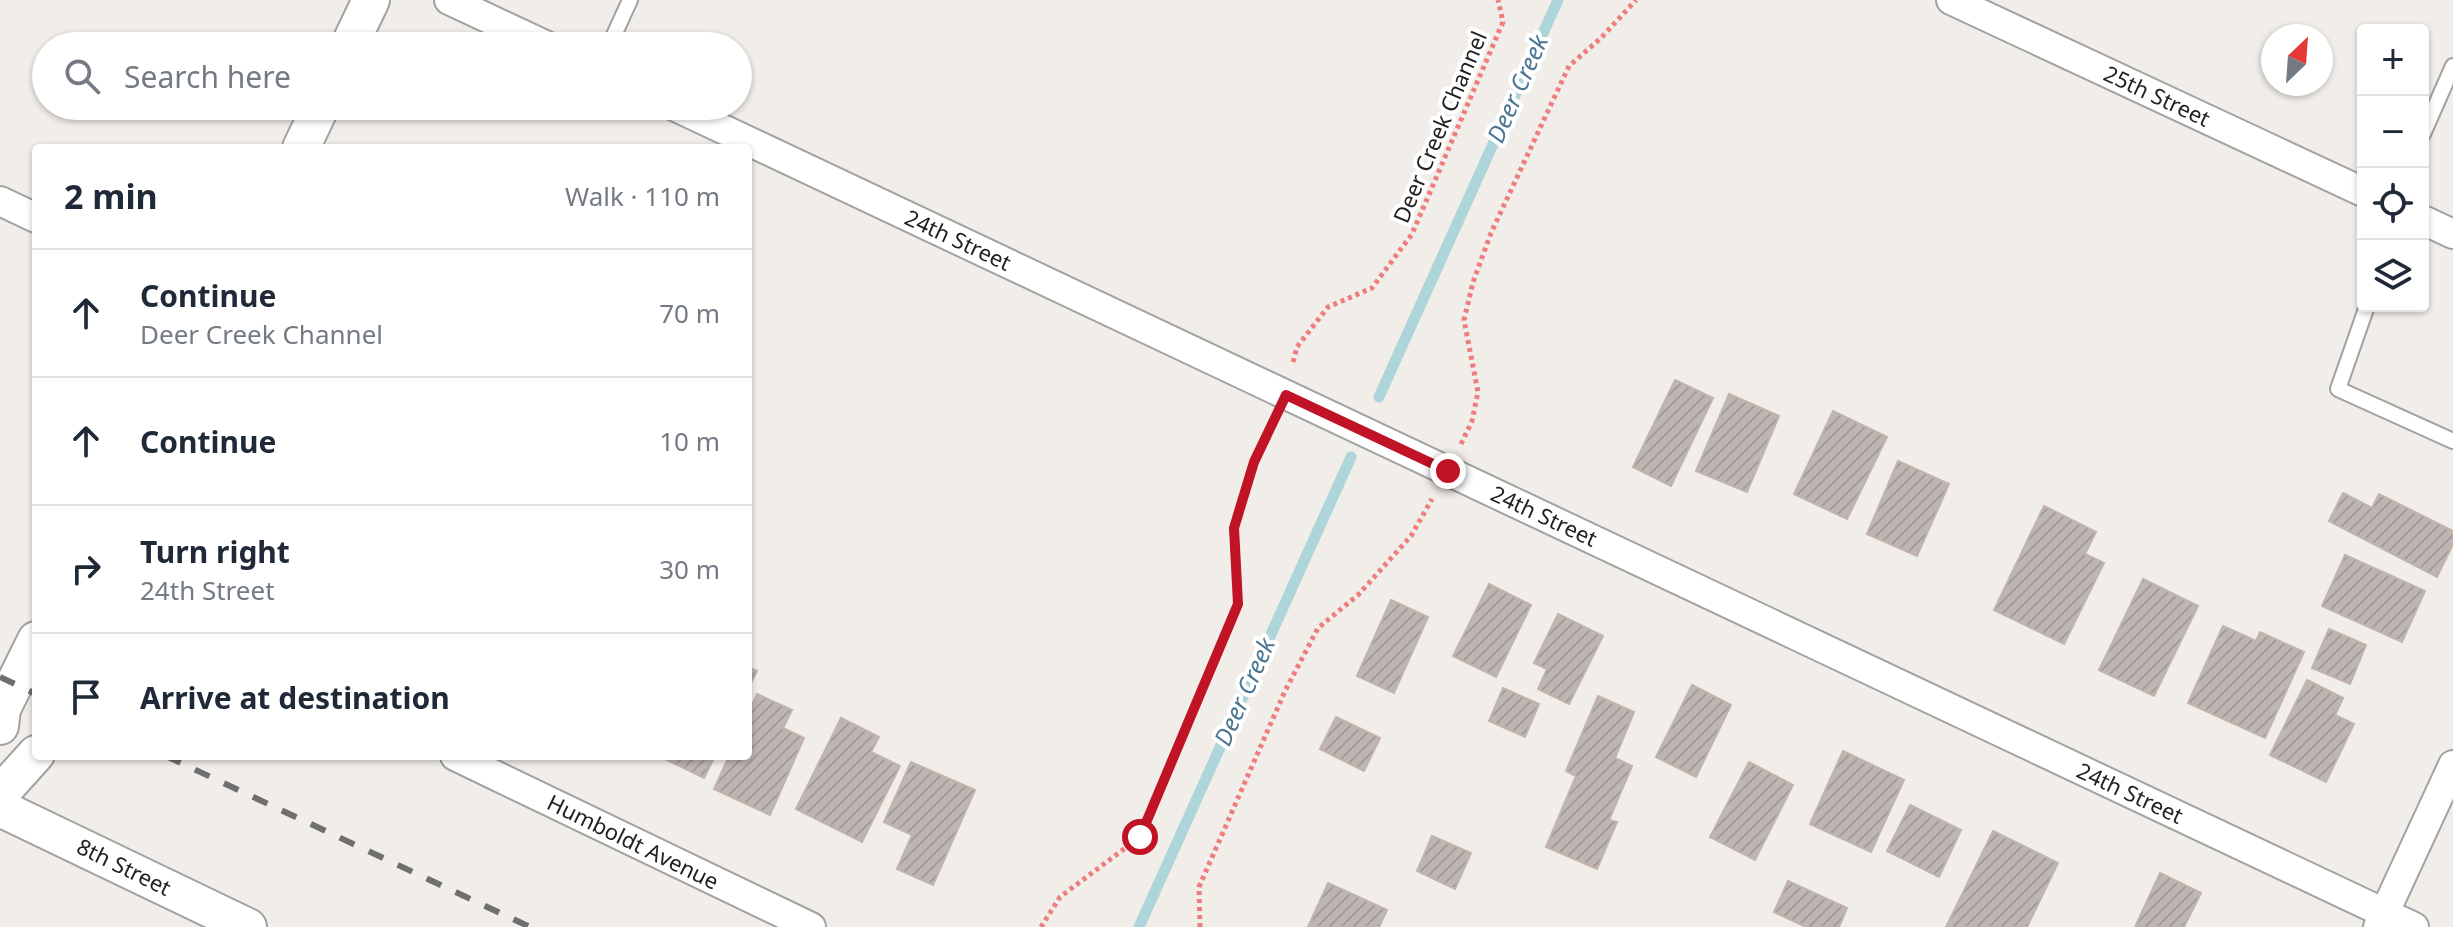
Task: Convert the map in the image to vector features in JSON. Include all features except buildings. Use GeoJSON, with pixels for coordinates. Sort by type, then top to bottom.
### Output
{"type":"FeatureCollection","features":[{"type":"Feature","properties":{"kind":"street"},"geometry":{"type":"LineString","coordinates":[[356,32],[371,0]]}},
{"type":"Feature","properties":{"kind":"street"},"geometry":{"type":"LineString","coordinates":[[449,0],[517,32]]}},
{"type":"Feature","properties":{"kind":"street","name":"25th Street"},"geometry":{"type":"LineString","coordinates":[[1951,0],[2357,189]]}},
{"type":"Feature","properties":{"kind":"street"},"geometry":{"type":"LineString","coordinates":[[303,144],[314,120]]}},
{"type":"Feature","properties":{"kind":"street","name":"24th Street"},"geometry":{"type":"LineString","coordinates":[[704,120],[1448,471],[2381,920],[2414,927]]}},
{"type":"Feature","properties":{"kind":"street"},"geometry":{"type":"LineString","coordinates":[[0,201],[32,216]]}},
{"type":"Feature","properties":{"kind":"street"},"geometry":{"type":"LineString","coordinates":[[2429,223],[2453,234]]}},
{"type":"Feature","properties":{"kind":"street"},"geometry":{"type":"LineString","coordinates":[[0,726],[2,709],[32,648]]}},
{"type":"Feature","properties":{"kind":"street"},"geometry":{"type":"LineString","coordinates":[[0,794],[32,758]]}},
{"type":"Feature","properties":{"kind":"street","name":"Humboldt Avenue"},"geometry":{"type":"LineString","coordinates":[[463,760],[811,927]]}},
{"type":"Feature","properties":{"kind":"street"},"geometry":{"type":"LineString","coordinates":[[2381,920],[2453,765]]}},
{"type":"Feature","properties":{"kind":"street","name":"8th Street"},"geometry":{"type":"LineString","coordinates":[[0,808],[248,927]]}},
{"type":"Feature","properties":{"kind":"lane"},"geometry":{"type":"LineString","coordinates":[[615,32],[630,0]]}},
{"type":"Feature","properties":{"kind":"lane"},"geometry":{"type":"LineString","coordinates":[[2429,120],[2453,66]]}},
{"type":"Feature","properties":{"kind":"lane"},"geometry":{"type":"LineString","coordinates":[[2365,312],[2338,389],[2453,441]]}},
{"type":"Feature","properties":{"kind":"path","name":"Deer Creek Channel"},"geometry":{"type":"LineString","coordinates":[[1286,395],[1297,347],[1328,307],[1372,288],[1412,234],[1503,22],[1498,0]]}},
{"type":"Feature","properties":{"kind":"path"},"geometry":{"type":"LineString","coordinates":[[1200,927],[1199,887],[1285,691],[1318,628],[1358,595],[1411,536],[1472,421],[1478,392],[1464,320],[1473,282],[1491,233],[1569,66],[1601,38],[1636,0]]}},
{"type":"Feature","properties":{"kind":"path"},"geometry":{"type":"LineString","coordinates":[[1041,927],[1060,897],[1140,837],[1238,604],[1234,528],[1254,462],[1286,395]]}},
{"type":"Feature","properties":{"kind":"waterway","name":"Deer Creek"},"geometry":{"type":"LineString","coordinates":[[1379,397],[1558,0]]}},
{"type":"Feature","properties":{"kind":"waterway","name":"Deer Creek"},"geometry":{"type":"LineString","coordinates":[[1139,927],[1351,457]]}},
{"type":"Feature","properties":{"kind":"railway"},"geometry":{"type":"LineString","coordinates":[[0,677],[32,692]]}},
{"type":"Feature","properties":{"kind":"railway"},"geometry":{"type":"LineString","coordinates":[[175,760],[530,927]]}},
{"type":"Feature","properties":{"kind":"route"},"geometry":{"type":"LineString","coordinates":[[1140,837],[1238,604],[1234,528],[1254,462],[1286,395],[1448,471]]}}]}
